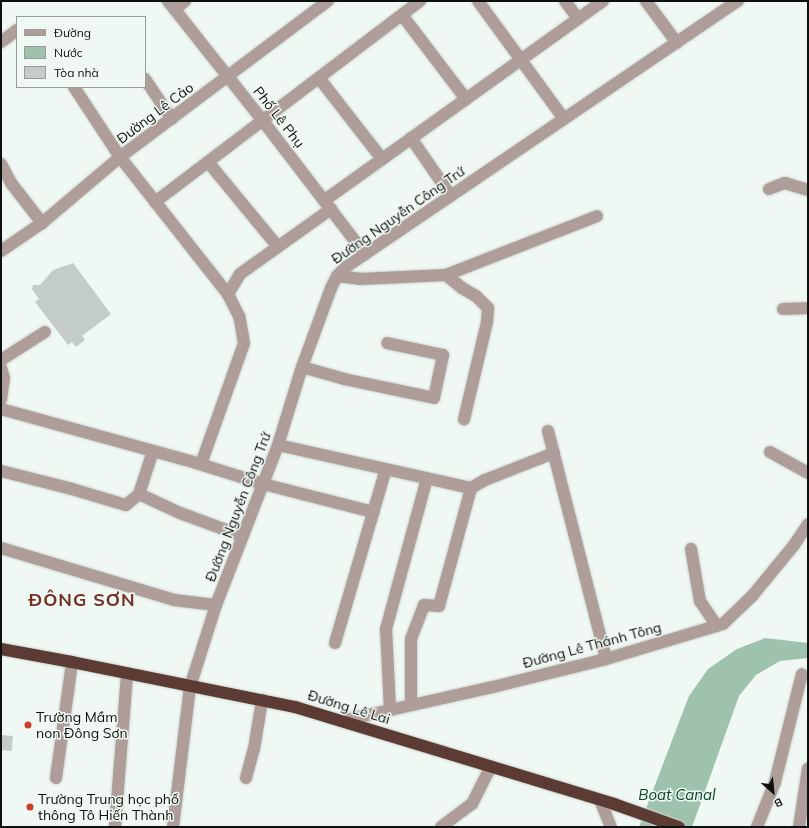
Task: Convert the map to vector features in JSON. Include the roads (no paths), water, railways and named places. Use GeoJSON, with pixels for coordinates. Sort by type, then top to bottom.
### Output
{"type":"FeatureCollection","features":[{"type":"Feature","properties":{"kind":"highway","name":"Đường Lê Lai"},"geometry":{"type":"LineString","coordinates":[[1,649],[295,707],[614,804],[679,827]]}},
{"type":"Feature","properties":{"kind":"street"},"geometry":{"type":"LineString","coordinates":[[171,5],[185,1]]}},
{"type":"Feature","properties":{"kind":"street","name":"Đường Lê Cảo"},"geometry":{"type":"LineString","coordinates":[[1,251],[42,223],[120,158],[328,1]]}},
{"type":"Feature","properties":{"kind":"street"},"geometry":{"type":"LineString","coordinates":[[155,202],[264,121],[420,1]]}},
{"type":"Feature","properties":{"kind":"street"},"geometry":{"type":"LineString","coordinates":[[478,1],[564,119]]}},
{"type":"Feature","properties":{"kind":"street"},"geometry":{"type":"LineString","coordinates":[[565,1],[578,19]]}},
{"type":"Feature","properties":{"kind":"street"},"geometry":{"type":"LineString","coordinates":[[228,294],[240,274],[278,247],[382,159],[603,1]]}},
{"type":"Feature","properties":{"kind":"street"},"geometry":{"type":"LineString","coordinates":[[646,1],[677,43]]}},
{"type":"Feature","properties":{"kind":"street","name":"Đường Nguyễn Công Trứ"},"geometry":{"type":"LineString","coordinates":[[173,827],[190,687],[216,605],[278,445],[302,367],[337,276],[346,267],[738,1]]}},
{"type":"Feature","properties":{"kind":"street","name":"Phố Lê Phụ"},"geometry":{"type":"LineString","coordinates":[[171,5],[264,121],[365,254]]}},
{"type":"Feature","properties":{"kind":"street"},"geometry":{"type":"LineString","coordinates":[[402,15],[466,99]]}},
{"type":"Feature","properties":{"kind":"street"},"geometry":{"type":"LineString","coordinates":[[1,42],[16,31]]}},
{"type":"Feature","properties":{"kind":"street"},"geometry":{"type":"LineString","coordinates":[[319,78],[382,159]]}},
{"type":"Feature","properties":{"kind":"street"},"geometry":{"type":"LineString","coordinates":[[146,80],[172,119]]}},
{"type":"Feature","properties":{"kind":"street"},"geometry":{"type":"LineString","coordinates":[[75,88],[120,158],[228,294],[239,316],[244,343],[201,464]]}},
{"type":"Feature","properties":{"kind":"street"},"geometry":{"type":"LineString","coordinates":[[411,138],[451,196]]}},
{"type":"Feature","properties":{"kind":"street"},"geometry":{"type":"LineString","coordinates":[[208,162],[278,247]]}},
{"type":"Feature","properties":{"kind":"street"},"geometry":{"type":"LineString","coordinates":[[1,164],[11,183],[42,223]]}},
{"type":"Feature","properties":{"kind":"street"},"geometry":{"type":"LineString","coordinates":[[769,189],[785,183],[808,190]]}},
{"type":"Feature","properties":{"kind":"street"},"geometry":{"type":"LineString","coordinates":[[337,276],[360,279],[446,275],[597,216]]}},
{"type":"Feature","properties":{"kind":"street"},"geometry":{"type":"LineString","coordinates":[[446,275],[462,288],[476,296],[488,308],[487,322],[464,418]]}},
{"type":"Feature","properties":{"kind":"street"},"geometry":{"type":"LineString","coordinates":[[783,309],[808,308]]}},
{"type":"Feature","properties":{"kind":"street"},"geometry":{"type":"LineString","coordinates":[[1,360],[45,332]]}},
{"type":"Feature","properties":{"kind":"street"},"geometry":{"type":"LineString","coordinates":[[302,367],[344,379],[434,398],[443,354],[387,343]]}},
{"type":"Feature","properties":{"kind":"street"},"geometry":{"type":"LineString","coordinates":[[1,368],[4,378],[1,400]]}},
{"type":"Feature","properties":{"kind":"street"},"geometry":{"type":"LineString","coordinates":[[1,409],[201,464],[263,484],[373,512]]}},
{"type":"Feature","properties":{"kind":"street"},"geometry":{"type":"LineString","coordinates":[[548,431],[606,659]]}},
{"type":"Feature","properties":{"kind":"street"},"geometry":{"type":"LineString","coordinates":[[278,445],[471,488],[485,480],[554,453]]}},
{"type":"Feature","properties":{"kind":"street"},"geometry":{"type":"LineString","coordinates":[[1,471],[72,488],[126,505],[139,494],[153,451]]}},
{"type":"Feature","properties":{"kind":"street"},"geometry":{"type":"LineString","coordinates":[[770,452],[808,473]]}},
{"type":"Feature","properties":{"kind":"street"},"geometry":{"type":"LineString","coordinates":[[335,642],[386,469]]}},
{"type":"Feature","properties":{"kind":"street"},"geometry":{"type":"LineString","coordinates":[[390,710],[386,629],[427,478]]}},
{"type":"Feature","properties":{"kind":"street"},"geometry":{"type":"LineString","coordinates":[[411,705],[410,639],[424,605],[439,606],[471,488]]}},
{"type":"Feature","properties":{"kind":"street"},"geometry":{"type":"LineString","coordinates":[[139,494],[180,513],[243,536]]}},
{"type":"Feature","properties":{"kind":"street","name":"Đường Lê Thánh Tông"},"geometry":{"type":"LineString","coordinates":[[341,721],[493,687],[606,659],[723,624],[753,595],[794,545],[808,524]]}},
{"type":"Feature","properties":{"kind":"street"},"geometry":{"type":"LineString","coordinates":[[1,548],[174,600],[216,605]]}},
{"type":"Feature","properties":{"kind":"street"},"geometry":{"type":"LineString","coordinates":[[691,549],[700,601],[717,626]]}},
{"type":"Feature","properties":{"kind":"street"},"geometry":{"type":"LineString","coordinates":[[56,778],[72,662]]}},
{"type":"Feature","properties":{"kind":"street"},"geometry":{"type":"LineString","coordinates":[[116,827],[127,673]]}},
{"type":"Feature","properties":{"kind":"street"},"geometry":{"type":"LineString","coordinates":[[757,827],[775,782],[802,674]]}},
{"type":"Feature","properties":{"kind":"street"},"geometry":{"type":"LineString","coordinates":[[246,778],[254,749],[262,700]]}},
{"type":"Feature","properties":{"kind":"street"},"geometry":{"type":"LineString","coordinates":[[442,827],[472,804],[491,766]]}},
{"type":"Feature","properties":{"kind":"street"},"geometry":{"type":"LineString","coordinates":[[799,827],[808,769]]}},
{"type":"Feature","properties":{"kind":"street"},"geometry":{"type":"LineString","coordinates":[[600,800],[611,827]]}},
{"type":"Feature","properties":{"kind":"water","name":"Boat Canal"},"geometry":{"type":"Polygon","coordinates":[[[765,638],[808,643],[808,658],[780,661],[756,675],[739,696],[692,827],[639,827],[689,696],[708,669],[737,649],[765,638]]]}},
{"type":"Feature","properties":{"kind":"place","name":"Trường Mầm non Đông Sơn"},"geometry":{"type":"Point","coordinates":[28,725]}},
{"type":"Feature","properties":{"kind":"place","name":"Trường Trung học phổ thông Tô Hiến Thành"},"geometry":{"type":"Point","coordinates":[30,807]}},
{"type":"Feature","properties":{"kind":"district","name":"ĐÔNG SƠN"},"geometry":{"type":"Point","coordinates":[82,600]}}]}
